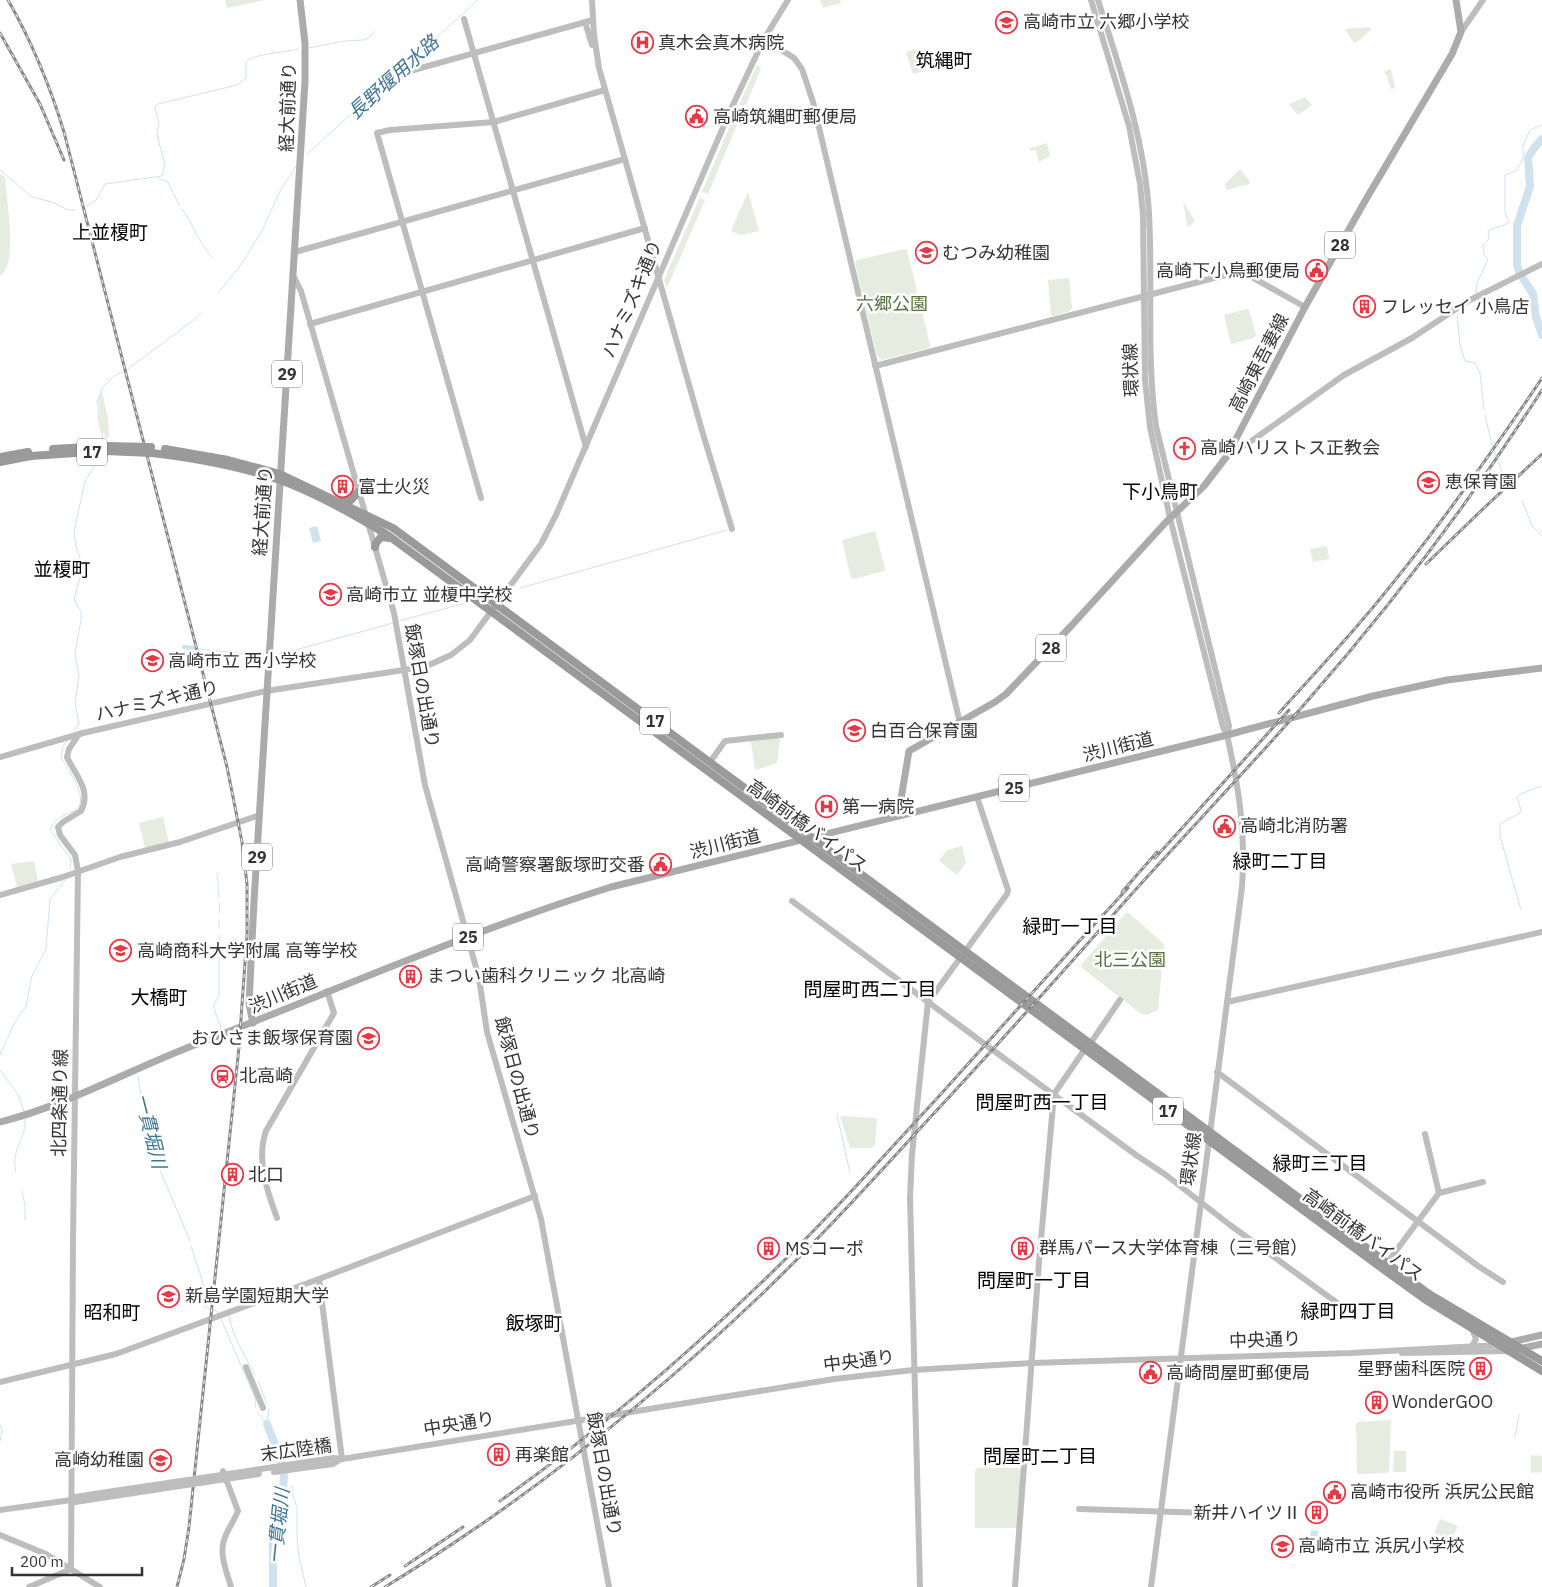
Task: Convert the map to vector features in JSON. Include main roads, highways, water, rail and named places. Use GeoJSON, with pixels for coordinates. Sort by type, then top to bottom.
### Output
{"type":"FeatureCollection","features":[{"type":"Feature","properties":{"kind":"highway","name":"高崎前橋バイパス"},"geometry":{"type":"LineString","coordinates":[[0,457],[31,454],[152,450],[280,477],[338,500],[393,528],[494,608],[802,841],[962,955],[1021,992],[1209,1142],[1383,1269],[1426,1300],[1498,1345],[1521,1349],[1542,1361]]}},
{"type":"Feature","properties":{"kind":"highway","name":"高崎前橋バイパス"},"geometry":{"type":"LineString","coordinates":[[0,462],[31,454]]}},
{"type":"Feature","properties":{"kind":"highway","name":"高崎前橋バイパス"},"geometry":{"type":"LineString","coordinates":[[280,477],[367,522],[494,608],[710,762],[812,838],[962,955]]}},
{"type":"Feature","properties":{"kind":"highway"},"geometry":{"type":"LineString","coordinates":[[338,500],[351,500],[358,492]]}},
{"type":"Feature","properties":{"kind":"highway"},"geometry":{"type":"LineString","coordinates":[[375,547],[381,538],[392,538]]}},
{"type":"Feature","properties":{"kind":"highway","name":"高崎前橋バイパス"},"geometry":{"type":"LineString","coordinates":[[1088,1047],[1210,1132],[1430,1294],[1542,1371]]}},
{"type":"Feature","properties":{"kind":"main road","name":"経大前通り"},"geometry":{"type":"LineString","coordinates":[[253,1023],[249,1004],[266,691],[305,81],[305,43],[300,0]]}},
{"type":"Feature","properties":{"kind":"main road","name":"高崎東吾妻線"},"geometry":{"type":"LineString","coordinates":[[901,815],[900,805],[909,751],[1006,694],[1170,518],[1204,486],[1227,456],[1305,307],[1449,59],[1461,32],[1456,0]]}},
{"type":"Feature","properties":{"kind":"main road","name":"渋川街道"},"geometry":{"type":"LineString","coordinates":[[0,1122],[75,1096],[327,991],[467,937],[610,887],[1227,735],[1373,696],[1447,680],[1542,668]]}},
{"type":"Feature","properties":{"kind":"main road"},"geometry":{"type":"LineString","coordinates":[[1509,1347],[1542,1335]]}},
{"type":"Feature","properties":{"kind":"main road"},"geometry":{"type":"LineString","coordinates":[[1521,1349],[1538,1344]]}},
{"type":"Feature","properties":{"kind":"main road"},"geometry":{"type":"LineString","coordinates":[[1534,1356],[1532,1349],[1538,1344]]}},
{"type":"Feature","properties":{"kind":"water"},"geometry":{"type":"Polygon","coordinates":[[[317,526],[321,541],[313,543],[309,528],[317,526]]]}},
{"type":"Feature","properties":{"kind":"water"},"geometry":{"type":"Polygon","coordinates":[[[1311,1530],[1318,1531],[1317,1547],[1309,1547],[1311,1530]]]}},
{"type":"Feature","properties":{"kind":"waterway","name":"長野堰用水路"},"geometry":{"type":"LineString","coordinates":[[307,154],[478,0]]}},
{"type":"Feature","properties":{"kind":"waterway"},"geometry":{"type":"LineString","coordinates":[[309,48],[344,41],[364,40],[370,37],[374,31]]}},
{"type":"Feature","properties":{"kind":"waterway"},"geometry":{"type":"LineString","coordinates":[[87,206],[97,199],[105,184],[162,176],[165,165],[157,135],[159,123],[155,108],[158,104],[237,85],[246,78],[246,62],[254,57],[299,49]]}},
{"type":"Feature","properties":{"kind":"waterway"},"geometry":{"type":"LineString","coordinates":[[1476,293],[1477,283],[1488,260],[1484,254],[1483,245],[1489,239],[1488,231],[1509,222],[1505,213],[1505,175],[1516,171],[1523,159],[1523,146],[1530,130],[1542,125]]}},
{"type":"Feature","properties":{"kind":"waterway"},"geometry":{"type":"LineString","coordinates":[[1542,139],[1528,158],[1530,186],[1517,226],[1517,264],[1519,272],[1533,294],[1536,317],[1542,335]]}},
{"type":"Feature","properties":{"kind":"waterway","name":"長野堰用水路"},"geometry":{"type":"LineString","coordinates":[[218,293],[240,266],[262,231],[280,191],[297,165]]}},
{"type":"Feature","properties":{"kind":"waterway"},"geometry":{"type":"LineString","coordinates":[[0,170],[32,197],[52,202],[68,210],[75,210]]}},
{"type":"Feature","properties":{"kind":"waterway"},"geometry":{"type":"LineString","coordinates":[[158,178],[168,182],[179,205]]}},
{"type":"Feature","properties":{"kind":"waterway"},"geometry":{"type":"LineString","coordinates":[[182,209],[203,246],[212,257]]}},
{"type":"Feature","properties":{"kind":"waterway"},"geometry":{"type":"LineString","coordinates":[[1466,307],[1457,316],[1460,345],[1465,361],[1475,363],[1480,373],[1484,410]]}},
{"type":"Feature","properties":{"kind":"waterway","name":"長野堰用水路"},"geometry":{"type":"LineString","coordinates":[[99,415],[97,401],[103,387],[114,376],[128,369],[201,313]]}},
{"type":"Feature","properties":{"kind":"waterway"},"geometry":{"type":"LineString","coordinates":[[1485,415],[1491,441],[1506,483]]}},
{"type":"Feature","properties":{"kind":"waterway","name":"長野堰用水路"},"geometry":{"type":"LineString","coordinates":[[102,434],[104,443]]}},
{"type":"Feature","properties":{"kind":"waterway","name":"長野堰用水路"},"geometry":{"type":"LineString","coordinates":[[74,731],[79,724],[75,703],[79,676],[75,653],[81,620],[81,612],[74,599],[83,567],[76,546],[74,532],[85,481],[102,454]]}},
{"type":"Feature","properties":{"kind":"waterway"},"geometry":{"type":"LineString","coordinates":[[1522,500],[1532,526],[1542,536]]}},
{"type":"Feature","properties":{"kind":"waterway"},"geometry":{"type":"LineString","coordinates":[[520,588],[727,530]]}},
{"type":"Feature","properties":{"kind":"waterway"},"geometry":{"type":"LineString","coordinates":[[399,621],[466,603]]}},
{"type":"Feature","properties":{"kind":"waterway"},"geometry":{"type":"LineString","coordinates":[[271,655],[281,654],[393,623]]}},
{"type":"Feature","properties":{"kind":"waterway"},"geometry":{"type":"LineString","coordinates":[[184,647],[193,648]]}},
{"type":"Feature","properties":{"kind":"waterway"},"geometry":{"type":"LineString","coordinates":[[199,649],[267,656]]}},
{"type":"Feature","properties":{"kind":"waterway","name":"長野堰用水路"},"geometry":{"type":"LineString","coordinates":[[67,741],[63,746],[61,758],[77,785],[81,800],[79,806],[74,811],[57,820],[50,830],[71,859],[70,870]]}},
{"type":"Feature","properties":{"kind":"waterway"},"geometry":{"type":"LineString","coordinates":[[1521,910],[1500,836],[1500,824],[1520,813],[1521,810],[1517,797],[1520,794],[1542,786]]}},
{"type":"Feature","properties":{"kind":"waterway","name":"一貫堀川"},"geometry":{"type":"LineString","coordinates":[[217,873],[219,898]]}},
{"type":"Feature","properties":{"kind":"waterway","name":"長野堰用水路"},"geometry":{"type":"LineString","coordinates":[[0,1055],[14,1024],[26,1006],[32,976],[46,949],[50,899],[65,880]]}},
{"type":"Feature","properties":{"kind":"waterway","name":"一貫堀川"},"geometry":{"type":"LineString","coordinates":[[219,913],[220,903]]}},
{"type":"Feature","properties":{"kind":"waterway","name":"一貫堀川"},"geometry":{"type":"LineString","coordinates":[[219,920],[219,928]]}},
{"type":"Feature","properties":{"kind":"waterway","name":"一貫堀川"},"geometry":{"type":"LineString","coordinates":[[219,935],[219,996],[214,1004],[214,1008],[222,1031]]}},
{"type":"Feature","properties":{"kind":"waterway","name":"長野堰用水路"},"geometry":{"type":"LineString","coordinates":[[0,1070],[19,1096],[24,1112]]}},
{"type":"Feature","properties":{"kind":"waterway","name":"一貫堀川"},"geometry":{"type":"LineString","coordinates":[[138,1076],[146,1126],[155,1158],[190,1241]]}},
{"type":"Feature","properties":{"kind":"waterway"},"geometry":{"type":"LineString","coordinates":[[837,1114],[850,1173]]}},
{"type":"Feature","properties":{"kind":"waterway","name":"長野堰用水路"},"geometry":{"type":"LineString","coordinates":[[16,1172],[15,1157],[24,1132],[25,1119]]}},
{"type":"Feature","properties":{"kind":"waterway","name":"長野堰用水路"},"geometry":{"type":"LineString","coordinates":[[22,1191],[25,1205],[25,1220]]}},
{"type":"Feature","properties":{"kind":"waterway","name":"一貫堀川"},"geometry":{"type":"LineString","coordinates":[[191,1246],[204,1286],[204,1307],[215,1310],[218,1313]]}},
{"type":"Feature","properties":{"kind":"waterway"},"geometry":{"type":"LineString","coordinates":[[229,1316],[237,1340],[255,1375]]}},
{"type":"Feature","properties":{"kind":"waterway","name":"一貫堀川"},"geometry":{"type":"LineString","coordinates":[[221,1319],[256,1400],[255,1408]]}},
{"type":"Feature","properties":{"kind":"waterway"},"geometry":{"type":"LineString","coordinates":[[258,1381],[267,1404]]}},
{"type":"Feature","properties":{"kind":"waterway"},"geometry":{"type":"LineString","coordinates":[[267,1424],[269,1408]]}},
{"type":"Feature","properties":{"kind":"waterway","name":"一貫堀川"},"geometry":{"type":"LineString","coordinates":[[257,1412],[267,1424]]}},
{"type":"Feature","properties":{"kind":"waterway"},"geometry":{"type":"LineString","coordinates":[[1515,1437],[1519,1415]]}},
{"type":"Feature","properties":{"kind":"waterway","name":"一貫堀川"},"geometry":{"type":"LineString","coordinates":[[267,1424],[281,1460],[284,1477],[273,1539],[273,1587]]}},
{"type":"Feature","properties":{"kind":"waterway","name":"長野堰用水路"},"geometry":{"type":"LineString","coordinates":[[0,1425],[2,1430],[0,1441]]}},
{"type":"Feature","properties":{"kind":"waterway"},"geometry":{"type":"LineString","coordinates":[[292,1485],[297,1507],[299,1557],[306,1587]]}},
{"type":"Feature","properties":{"kind":"railway"},"geometry":{"type":"LineString","coordinates":[[8,0],[40,64],[64,132],[227,767],[242,842],[247,884],[247,934],[239,1047],[189,1527],[177,1587]]}},
{"type":"Feature","properties":{"kind":"railway"},"geometry":{"type":"LineString","coordinates":[[0,33],[40,104],[64,160]]}},
{"type":"Feature","properties":{"kind":"railway"},"geometry":{"type":"LineString","coordinates":[[1279,713],[1358,625],[1431,535],[1542,378]]}},
{"type":"Feature","properties":{"kind":"railway"},"geometry":{"type":"LineString","coordinates":[[385,1587],[436,1555],[534,1487],[628,1413],[719,1334],[784,1273],[825,1231],[1002,1039],[1341,662],[1402,587],[1460,510],[1542,390]]}},
{"type":"Feature","properties":{"kind":"railway"},"geometry":{"type":"LineString","coordinates":[[1426,564],[1542,454]]}},
{"type":"Feature","properties":{"kind":"railway"},"geometry":{"type":"LineString","coordinates":[[1155,858],[1289,710]]}},
{"type":"Feature","properties":{"kind":"railway"},"geometry":{"type":"LineString","coordinates":[[1122,892],[1157,852]]}},
{"type":"Feature","properties":{"kind":"railway"},"geometry":{"type":"LineString","coordinates":[[500,1501],[535,1476],[635,1397],[699,1341],[784,1260],[875,1166],[1128,888]]}},
{"type":"Feature","properties":{"kind":"railway"},"geometry":{"type":"LineString","coordinates":[[405,1566],[463,1527]]}},
{"type":"Feature","properties":{"kind":"railway"},"geometry":{"type":"LineString","coordinates":[[371,1587],[390,1575]]}},
{"type":"Feature","properties":{"kind":"place","name":"高崎市立 六郷小学校"},"geometry":{"type":"Point","coordinates":[1007,22]}},
{"type":"Feature","properties":{"kind":"place","name":"真木会真木病院"},"geometry":{"type":"Point","coordinates":[642,43]}},
{"type":"Feature","properties":{"kind":"place","name":"高崎筑縄町郵便局"},"geometry":{"type":"Point","coordinates":[697,117]}},
{"type":"Feature","properties":{"kind":"place","name":"むつみ幼稚園"},"geometry":{"type":"Point","coordinates":[926,253]}},
{"type":"Feature","properties":{"kind":"place","name":"高崎下小鳥郵便局"},"geometry":{"type":"Point","coordinates":[1316,271]}},
{"type":"Feature","properties":{"kind":"place","name":"フレッセイ 小鳥店"},"geometry":{"type":"Point","coordinates":[1365,307]}},
{"type":"Feature","properties":{"kind":"place","name":"高崎ハリストス正教会"},"geometry":{"type":"Point","coordinates":[1184,448]}},
{"type":"Feature","properties":{"kind":"place","name":"恵保育園"},"geometry":{"type":"Point","coordinates":[1429,482]}},
{"type":"Feature","properties":{"kind":"place","name":"富士火災"},"geometry":{"type":"Point","coordinates":[342,487]}},
{"type":"Feature","properties":{"kind":"place","name":"高崎市立 並榎中学校"},"geometry":{"type":"Point","coordinates":[330,595]}},
{"type":"Feature","properties":{"kind":"place","name":"高崎市立 西小学校"},"geometry":{"type":"Point","coordinates":[152,661]}},
{"type":"Feature","properties":{"kind":"place","name":"白百合保育園"},"geometry":{"type":"Point","coordinates":[854,731]}},
{"type":"Feature","properties":{"kind":"place","name":"第一病院"},"geometry":{"type":"Point","coordinates":[826,807]}},
{"type":"Feature","properties":{"kind":"place","name":"高崎北消防署"},"geometry":{"type":"Point","coordinates":[1224,826]}},
{"type":"Feature","properties":{"kind":"place","name":"高崎警察署飯塚町交番"},"geometry":{"type":"Point","coordinates":[661,865]}},
{"type":"Feature","properties":{"kind":"place","name":"高崎商科大学附属 高等学校"},"geometry":{"type":"Point","coordinates":[121,951]}},
{"type":"Feature","properties":{"kind":"place","name":"まつい歯科クリニック 北高崎"},"geometry":{"type":"Point","coordinates":[411,976]}},
{"type":"Feature","properties":{"kind":"place","name":"おひさま飯塚保育園"},"geometry":{"type":"Point","coordinates":[369,1038]}},
{"type":"Feature","properties":{"kind":"place","name":"北高崎"},"geometry":{"type":"Point","coordinates":[223,1076]}},
{"type":"Feature","properties":{"kind":"place","name":"北口"},"geometry":{"type":"Point","coordinates":[232,1175]}},
{"type":"Feature","properties":{"kind":"place","name":"群馬パース大学体育棟（三号館）"},"geometry":{"type":"Point","coordinates":[1023,1248]}},
{"type":"Feature","properties":{"kind":"place","name":"MSコーポ"},"geometry":{"type":"Point","coordinates":[769,1249]}},
{"type":"Feature","properties":{"kind":"place","name":"新島学園短期大学"},"geometry":{"type":"Point","coordinates":[169,1296]}},
{"type":"Feature","properties":{"kind":"place","name":"星野歯科医院"},"geometry":{"type":"Point","coordinates":[1481,1369]}},
{"type":"Feature","properties":{"kind":"place","name":"高崎問屋町郵便局"},"geometry":{"type":"Point","coordinates":[1150,1373]}},
{"type":"Feature","properties":{"kind":"place","name":"WonderGOO"},"geometry":{"type":"Point","coordinates":[1376,1402]}},
{"type":"Feature","properties":{"kind":"place","name":"再楽館"},"geometry":{"type":"Point","coordinates":[499,1455]}},
{"type":"Feature","properties":{"kind":"place","name":"高崎幼稚園"},"geometry":{"type":"Point","coordinates":[160,1460]}},
{"type":"Feature","properties":{"kind":"place","name":"高崎市役所 浜尻公民館"},"geometry":{"type":"Point","coordinates":[1334,1492]}},
{"type":"Feature","properties":{"kind":"place","name":"新井ハイツⅡ"},"geometry":{"type":"Point","coordinates":[1317,1513]}},
{"type":"Feature","properties":{"kind":"place","name":"高崎市立 浜尻小学校"},"geometry":{"type":"Point","coordinates":[1282,1546]}},
{"type":"Feature","properties":{"kind":"district","name":"筑縄町"},"geometry":{"type":"Point","coordinates":[944,60]}},
{"type":"Feature","properties":{"kind":"district","name":"上並榎町"},"geometry":{"type":"Point","coordinates":[110,232]}},
{"type":"Feature","properties":{"kind":"district","name":"下小鳥町"},"geometry":{"type":"Point","coordinates":[1160,491]}},
{"type":"Feature","properties":{"kind":"district","name":"並榎町"},"geometry":{"type":"Point","coordinates":[62,569]}},
{"type":"Feature","properties":{"kind":"district","name":"緑町二丁目"},"geometry":{"type":"Point","coordinates":[1280,861]}},
{"type":"Feature","properties":{"kind":"district","name":"緑町一丁目"},"geometry":{"type":"Point","coordinates":[1070,926]}},
{"type":"Feature","properties":{"kind":"district","name":"問屋町西二丁目"},"geometry":{"type":"Point","coordinates":[870,989]}},
{"type":"Feature","properties":{"kind":"district","name":"大橋町"},"geometry":{"type":"Point","coordinates":[159,997]}},
{"type":"Feature","properties":{"kind":"district","name":"問屋町西一丁目"},"geometry":{"type":"Point","coordinates":[1042,1102]}},
{"type":"Feature","properties":{"kind":"district","name":"緑町三丁目"},"geometry":{"type":"Point","coordinates":[1320,1163]}},
{"type":"Feature","properties":{"kind":"district","name":"問屋町一丁目"},"geometry":{"type":"Point","coordinates":[1034,1280]}},
{"type":"Feature","properties":{"kind":"district","name":"緑町四丁目"},"geometry":{"type":"Point","coordinates":[1348,1311]}},
{"type":"Feature","properties":{"kind":"district","name":"昭和町"},"geometry":{"type":"Point","coordinates":[112,1312]}},
{"type":"Feature","properties":{"kind":"district","name":"飯塚町"},"geometry":{"type":"Point","coordinates":[534,1323]}},
{"type":"Feature","properties":{"kind":"district","name":"問屋町二丁目"},"geometry":{"type":"Point","coordinates":[1040,1456]}},
{"type":"Feature","properties":{"kind":"park label","name":"六郷公園"},"geometry":{"type":"Point","coordinates":[892,304]}},
{"type":"Feature","properties":{"kind":"park label","name":"北三公園"},"geometry":{"type":"Point","coordinates":[1130,960]}}]}
